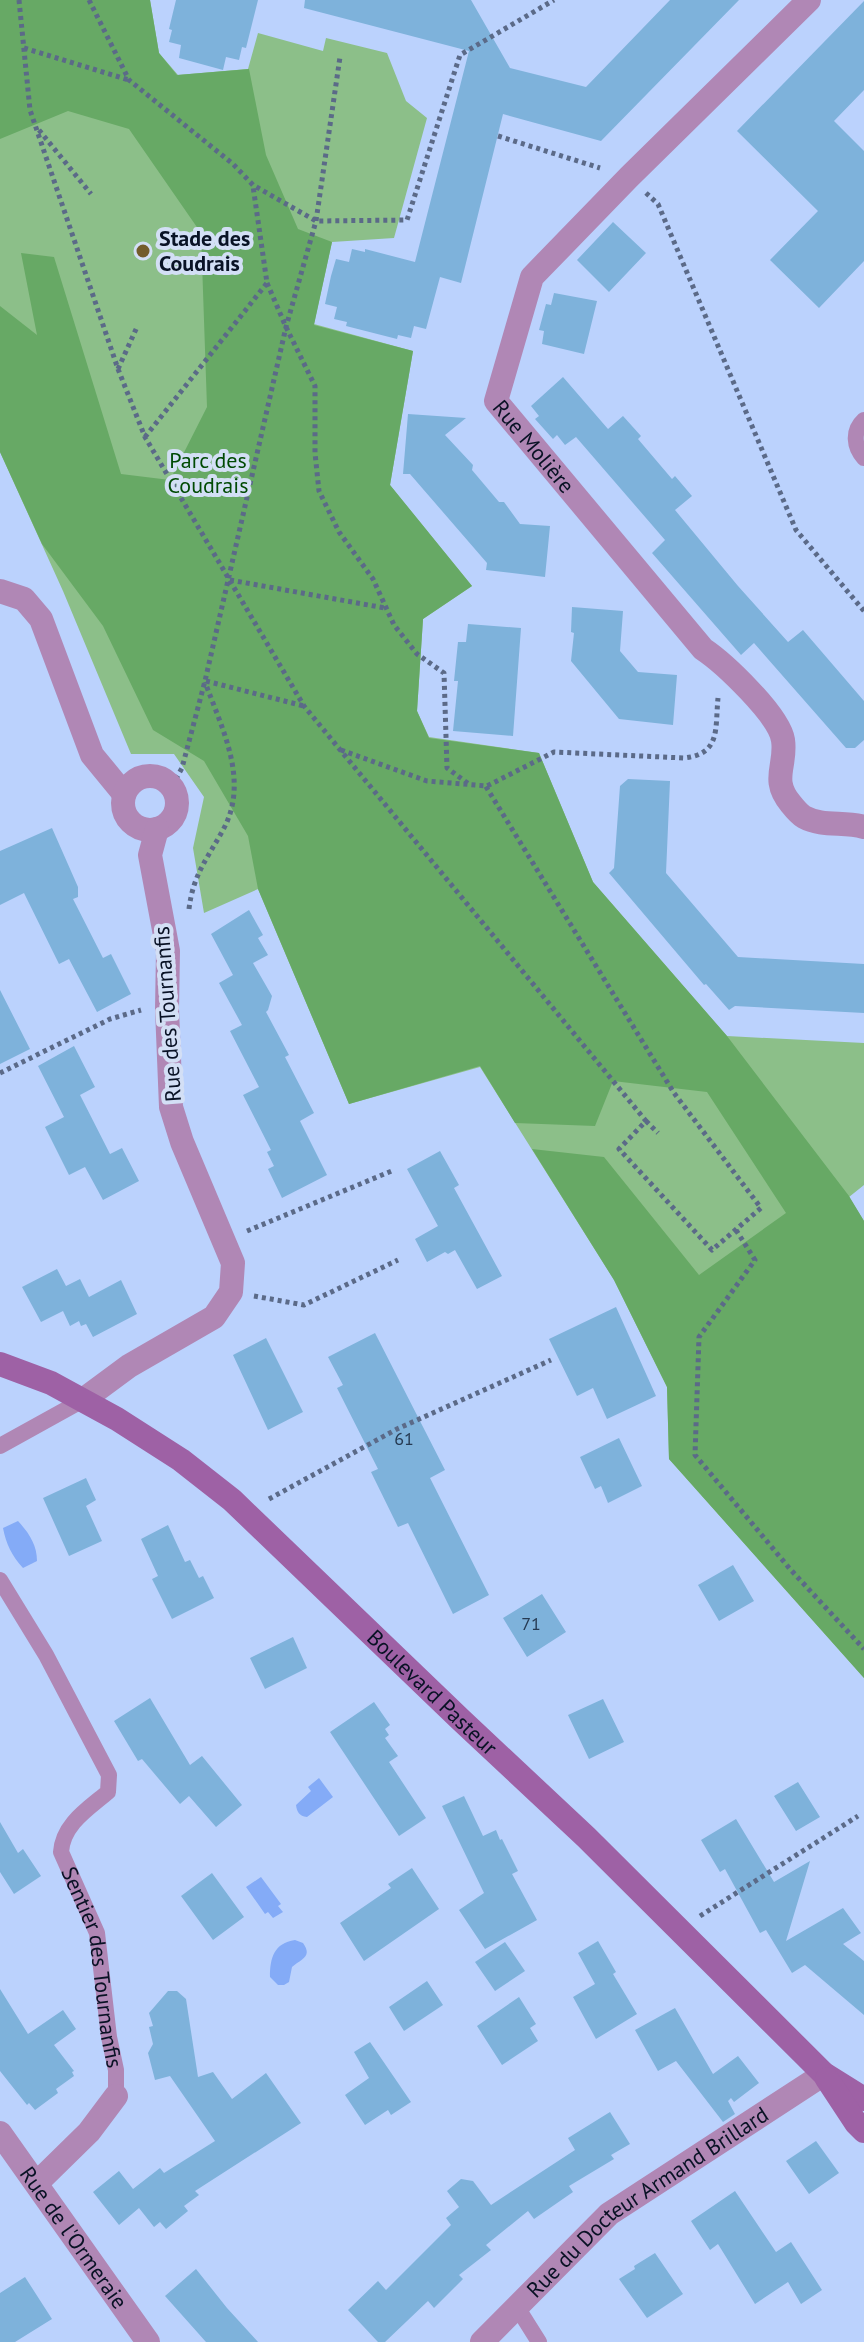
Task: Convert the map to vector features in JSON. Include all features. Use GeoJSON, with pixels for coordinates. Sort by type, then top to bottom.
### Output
{"type":"FeatureCollection","features":[{"type":"Feature","properties":{"kind":"main road","name":"Boulevard Pasteur"},"geometry":{"type":"LineString","coordinates":[[0,1364],[51,1383],[83,1400],[181,1460],[245,1513],[586,1837],[824,2074],[864,2131]]}},
{"type":"Feature","properties":{"kind":"main road","name":"Boulevard Pasteur"},"geometry":{"type":"LineString","coordinates":[[824,2074],[864,2099]]}},
{"type":"Feature","properties":{"kind":"street","name":"Rue Molière"},"geometry":{"type":"LineString","coordinates":[[809,0],[532,277],[496,401],[703,649],[721,661],[774,720],[783,740],[782,793],[800,815],[815,822],[864,827]]}},
{"type":"Feature","properties":{"kind":"street"},"geometry":{"type":"LineString","coordinates":[[0,591],[24,599],[41,619],[92,755],[124,794]]}},
{"type":"Feature","properties":{"kind":"street"},"geometry":{"type":"LineString","coordinates":[[157,829],[137,828],[127,819],[122,807],[124,794],[130,783],[146,775],[164,780],[172,786]]}},
{"type":"Feature","properties":{"kind":"street","name":"Rue des Tournanfis"},"geometry":{"type":"LineString","coordinates":[[172,786],[177,796],[177,806],[173,818],[157,829],[150,855],[168,951],[171,1107],[182,1142],[233,1263],[231,1292]]}},
{"type":"Feature","properties":{"kind":"street"},"geometry":{"type":"LineString","coordinates":[[83,1400],[129,1366],[214,1317],[231,1292]]}},
{"type":"Feature","properties":{"kind":"street","name":"Rue du Docteur Armand Brillard"},"geometry":{"type":"LineString","coordinates":[[482,2342],[609,2214],[824,2074]]}},
{"type":"Feature","properties":{"kind":"street","name":"Sentier des Tournanfis"},"geometry":{"type":"LineString","coordinates":[[37,2183],[89,2132],[116,2096]]}},
{"type":"Feature","properties":{"kind":"street","name":"Rue de l'Ormeraie"},"geometry":{"type":"LineString","coordinates":[[0,2133],[148,2342]]}},
{"type":"Feature","properties":{"kind":"lane"},"geometry":{"type":"LineString","coordinates":[[864,420],[859,424],[855,438],[859,453],[864,458]]}},
{"type":"Feature","properties":{"kind":"lane"},"geometry":{"type":"LineString","coordinates":[[0,1446],[83,1400]]}},
{"type":"Feature","properties":{"kind":"lane","name":"Sentier des Tournanfis"},"geometry":{"type":"LineString","coordinates":[[0,1580],[46,1655],[109,1775],[108,1792],[69,1826],[62,1840],[61,1852],[97,1933],[109,2037],[116,2070],[116,2096]]}},
{"type":"Feature","properties":{"kind":"lane"},"geometry":{"type":"LineString","coordinates":[[517,2307],[539,2342]]}},
{"type":"Feature","properties":{"kind":"path"},"geometry":{"type":"LineString","coordinates":[[19,0],[30,110],[118,369],[145,437],[304,706],[658,1133]]}},
{"type":"Feature","properties":{"kind":"path"},"geometry":{"type":"LineString","coordinates":[[89,0],[129,80]]}},
{"type":"Feature","properties":{"kind":"path"},"geometry":{"type":"LineString","coordinates":[[24,48],[129,80],[233,164],[253,185],[316,221],[407,220],[460,55],[554,0]]}},
{"type":"Feature","properties":{"kind":"path"},"geometry":{"type":"LineString","coordinates":[[172,786],[182,768],[205,681],[286,327],[316,221],[340,57]]}},
{"type":"Feature","properties":{"kind":"path"},"geometry":{"type":"LineString","coordinates":[[36,126],[91,194]]}},
{"type":"Feature","properties":{"kind":"path"},"geometry":{"type":"LineString","coordinates":[[498,136],[629,177],[658,204],[796,530],[864,611]]}},
{"type":"Feature","properties":{"kind":"path"},"geometry":{"type":"LineString","coordinates":[[253,185],[267,283],[315,386],[315,453],[319,491],[339,532],[373,579],[394,625],[417,654],[444,673],[447,768],[470,785]]}},
{"type":"Feature","properties":{"kind":"path"},"geometry":{"type":"LineString","coordinates":[[145,437],[267,283]]}},
{"type":"Feature","properties":{"kind":"path"},"geometry":{"type":"LineString","coordinates":[[118,369],[137,327]]}},
{"type":"Feature","properties":{"kind":"path"},"geometry":{"type":"LineString","coordinates":[[229,580],[387,608]]}},
{"type":"Feature","properties":{"kind":"path"},"geometry":{"type":"LineString","coordinates":[[340,749],[427,781],[486,786],[554,752],[684,758],[700,756],[714,742],[721,661]]}},
{"type":"Feature","properties":{"kind":"path"},"geometry":{"type":"LineString","coordinates":[[205,681],[304,706]]}},
{"type":"Feature","properties":{"kind":"path"},"geometry":{"type":"LineString","coordinates":[[168,951],[188,914],[191,889],[202,864],[225,827],[234,793],[234,763],[205,681]]}},
{"type":"Feature","properties":{"kind":"path"},"geometry":{"type":"LineString","coordinates":[[486,786],[674,1093],[761,1208],[712,1250],[619,1149],[646,1121]]}},
{"type":"Feature","properties":{"kind":"path"},"geometry":{"type":"LineString","coordinates":[[0,1073],[110,1019],[135,1010],[167,1009]]}},
{"type":"Feature","properties":{"kind":"path"},"geometry":{"type":"LineString","coordinates":[[224,1241],[394,1170]]}},
{"type":"Feature","properties":{"kind":"path"},"geometry":{"type":"LineString","coordinates":[[736,1230],[755,1260],[699,1337],[695,1455],[790,1569],[864,1649]]}},
{"type":"Feature","properties":{"kind":"path"},"geometry":{"type":"LineString","coordinates":[[231,1292],[304,1305],[398,1260]]}},
{"type":"Feature","properties":{"kind":"path"},"geometry":{"type":"LineString","coordinates":[[245,1513],[397,1429],[551,1360]]}},
{"type":"Feature","properties":{"kind":"path"},"geometry":{"type":"LineString","coordinates":[[678,1930],[858,1816]]}},
{"type":"Feature","properties":{"kind":"green space","name":"Parc des Coudrais"},"geometry":{"type":"Polygon","coordinates":[[[0,0],[150,0],[159,53],[178,75],[248,69],[258,33],[323,51],[326,38],[387,53],[406,101],[427,118],[394,238],[332,242],[314,324],[413,351],[390,485],[472,586],[423,619],[417,711],[429,737],[539,753],[593,882],[727,1036],[864,1043],[864,1185],[849,1197],[864,1221],[864,1678],[669,1459],[667,1387],[614,1280],[480,1067],[349,1104],[258,889],[204,913],[193,848],[204,797],[174,754],[131,754],[63,591],[0,452],[0,0]]]}},
{"type":"Feature","properties":{"kind":"green space","name":"Parc des Coudrais"},"geometry":{"type":"Polygon","coordinates":[[[0,0],[150,0],[159,53],[177,75],[249,69],[266,155],[298,229],[332,242],[314,325],[413,351],[390,485],[472,586],[423,619],[417,711],[429,738],[539,753],[593,882],[727,1036],[849,1196],[864,1221],[864,1678],[669,1459],[667,1387],[614,1280],[532,1149],[604,1157],[699,1275],[786,1213],[707,1092],[613,1081],[595,1126],[515,1123],[480,1066],[349,1104],[258,889],[248,836],[204,761],[153,730],[103,626],[42,544],[0,452],[0,306],[37,335],[21,253],[54,257],[121,474],[170,480],[207,407],[201,233],[129,129],[68,111],[0,139],[0,0]]]}},
{"type":"Feature","properties":{"kind":"water"},"geometry":{"type":"Polygon","coordinates":[[[18,1521],[32,1540],[37,1555],[37,1561],[23,1568],[10,1550],[3,1528],[18,1521]]]}},
{"type":"Feature","properties":{"kind":"water"},"geometry":{"type":"Polygon","coordinates":[[[319,1778],[333,1797],[307,1817],[302,1816],[296,1805],[311,1791],[308,1787],[319,1778]]]}},
{"type":"Feature","properties":{"kind":"water"},"geometry":{"type":"Polygon","coordinates":[[[261,1877],[281,1904],[278,1906],[283,1912],[273,1918],[268,1912],[265,1914],[246,1887],[261,1877]]]}},
{"type":"Feature","properties":{"kind":"water"},"geometry":{"type":"Polygon","coordinates":[[[295,1940],[303,1943],[306,1955],[292,1967],[289,1982],[278,1985],[270,1977],[272,1958],[282,1944],[295,1940]]]}},
{"type":"Feature","properties":{"kind":"building"},"geometry":{"type":"Polygon","coordinates":[[[176,0],[258,0],[246,48],[242,47],[239,60],[226,57],[223,70],[179,58],[181,45],[169,42],[176,0]]]}},
{"type":"Feature","properties":{"kind":"building"},"geometry":{"type":"Polygon","coordinates":[[[305,0],[471,0],[510,68],[586,87],[670,0],[739,0],[601,141],[503,114],[461,283],[440,277],[426,329],[414,326],[411,338],[398,335],[397,339],[346,326],[347,322],[334,319],[337,307],[325,304],[331,276],[336,259],[349,262],[352,249],[365,252],[365,249],[415,262],[469,51],[304,8],[305,0]]]}},
{"type":"Feature","properties":{"kind":"building"},"geometry":{"type":"Polygon","coordinates":[[[864,1],[864,90],[834,121],[864,151],[864,261],[819,308],[770,260],[818,211],[737,131],[864,1]]]}},
{"type":"Feature","properties":{"kind":"building"},"geometry":{"type":"Polygon","coordinates":[[[613,222],[646,253],[609,292],[577,260],[613,222]]]}},
{"type":"Feature","properties":{"kind":"building"},"geometry":{"type":"Polygon","coordinates":[[[554,293],[597,301],[584,354],[542,344],[544,331],[539,330],[546,304],[551,305],[554,293]]]}},
{"type":"Feature","properties":{"kind":"building"},"geometry":{"type":"Polygon","coordinates":[[[563,377],[608,429],[623,416],[672,479],[675,476],[692,496],[675,510],[738,586],[788,642],[803,630],[864,701],[864,740],[855,748],[846,748],[754,643],[741,655],[652,553],[665,540],[576,437],[565,445],[557,435],[553,439],[535,419],[539,416],[531,406],[563,377]]]}},
{"type":"Feature","properties":{"kind":"building"},"geometry":{"type":"Polygon","coordinates":[[[408,414],[466,418],[445,435],[473,465],[472,470],[499,502],[504,502],[520,524],[550,526],[545,577],[486,570],[487,563],[410,474],[403,474],[408,414]]]}},
{"type":"Feature","properties":{"kind":"building"},"geometry":{"type":"Polygon","coordinates":[[[572,607],[623,611],[620,651],[638,672],[677,675],[673,725],[619,719],[571,661],[574,633],[571,632],[572,607]]]}},
{"type":"Feature","properties":{"kind":"building"},"geometry":{"type":"Polygon","coordinates":[[[468,624],[521,628],[513,736],[453,731],[458,642],[466,642],[468,624]]]}},
{"type":"Feature","properties":{"kind":"building"},"geometry":{"type":"Polygon","coordinates":[[[628,779],[670,781],[666,873],[738,957],[864,964],[864,1013],[735,1006],[729,1010],[609,873],[614,868],[620,786],[628,779]]]}},
{"type":"Feature","properties":{"kind":"building"},"geometry":{"type":"Polygon","coordinates":[[[52,828],[78,887],[78,897],[73,899],[103,958],[111,954],[131,994],[97,1012],[69,959],[59,964],[24,893],[0,905],[0,851],[52,828]]]}},
{"type":"Feature","properties":{"kind":"building"},"geometry":{"type":"Polygon","coordinates":[[[249,910],[263,935],[258,938],[268,955],[253,963],[272,996],[266,1012],[314,1113],[300,1121],[327,1175],[282,1198],[268,1169],[274,1166],[267,1152],[271,1150],[243,1095],[259,1087],[230,1031],[242,1025],[219,983],[233,975],[211,934],[249,910]]]}},
{"type":"Feature","properties":{"kind":"building"},"geometry":{"type":"Polygon","coordinates":[[[0,990],[30,1049],[0,1064],[0,990]]]}},
{"type":"Feature","properties":{"kind":"building"},"geometry":{"type":"Polygon","coordinates":[[[74,1046],[95,1087],[80,1095],[110,1154],[122,1148],[139,1181],[103,1200],[85,1167],[69,1175],[45,1127],[64,1117],[38,1066],[74,1046]]]}},
{"type":"Feature","properties":{"kind":"building"},"geometry":{"type":"Polygon","coordinates":[[[440,1151],[459,1185],[454,1188],[502,1276],[477,1289],[455,1250],[427,1262],[415,1239],[438,1226],[407,1169],[440,1151]]]}},
{"type":"Feature","properties":{"kind":"building"},"geometry":{"type":"Polygon","coordinates":[[[57,1269],[66,1286],[80,1279],[89,1297],[121,1280],[137,1314],[93,1337],[86,1324],[81,1326],[79,1321],[70,1326],[63,1311],[41,1322],[22,1287],[57,1269]]]}},
{"type":"Feature","properties":{"kind":"building"},"geometry":{"type":"Polygon","coordinates":[[[616,1307],[656,1396],[607,1419],[593,1388],[577,1396],[549,1339],[616,1307]]]}},
{"type":"Feature","properties":{"kind":"building"},"geometry":{"type":"Polygon","coordinates":[[[375,1333],[445,1470],[430,1478],[489,1595],[453,1614],[408,1523],[398,1527],[371,1472],[378,1469],[337,1388],[343,1385],[328,1357],[375,1333]]]}},
{"type":"Feature","properties":{"kind":"building"},"geometry":{"type":"Polygon","coordinates":[[[266,1338],[303,1412],[268,1430],[233,1355],[266,1338]]]}},
{"type":"Feature","properties":{"kind":"building"},"geometry":{"type":"Polygon","coordinates":[[[619,1438],[642,1486],[608,1503],[601,1486],[595,1489],[580,1457],[619,1438]]]}},
{"type":"Feature","properties":{"kind":"building"},"geometry":{"type":"Polygon","coordinates":[[[86,1478],[96,1500],[86,1506],[102,1541],[69,1556],[43,1498],[86,1478]]]}},
{"type":"Feature","properties":{"kind":"building"},"geometry":{"type":"Polygon","coordinates":[[[168,1525],[185,1562],[190,1560],[199,1578],[203,1576],[214,1598],[172,1619],[152,1579],[158,1576],[141,1539],[168,1525]]]}},
{"type":"Feature","properties":{"kind":"building"},"geometry":{"type":"Polygon","coordinates":[[[733,1565],[754,1601],[719,1621],[698,1585],[733,1565]]]}},
{"type":"Feature","properties":{"kind":"building"},"geometry":{"type":"Polygon","coordinates":[[[542,1594],[566,1632],[527,1657],[503,1618],[542,1594]]]}},
{"type":"Feature","properties":{"kind":"building"},"geometry":{"type":"Polygon","coordinates":[[[293,1637],[307,1668],[265,1689],[250,1658],[293,1637]]]}},
{"type":"Feature","properties":{"kind":"building"},"geometry":{"type":"Polygon","coordinates":[[[150,1698],[190,1765],[202,1756],[242,1805],[216,1827],[189,1796],[180,1804],[142,1759],[138,1761],[114,1721],[150,1698]]]}},
{"type":"Feature","properties":{"kind":"building"},"geometry":{"type":"Polygon","coordinates":[[[603,1699],[624,1742],[589,1759],[568,1715],[603,1699]]]}},
{"type":"Feature","properties":{"kind":"building"},"geometry":{"type":"Polygon","coordinates":[[[374,1702],[390,1725],[385,1729],[389,1735],[385,1738],[398,1756],[389,1762],[426,1818],[399,1836],[330,1732],[374,1702]]]}},
{"type":"Feature","properties":{"kind":"building"},"geometry":{"type":"Polygon","coordinates":[[[798,1782],[820,1817],[796,1831],[774,1796],[798,1782]]]}},
{"type":"Feature","properties":{"kind":"building"},"geometry":{"type":"Polygon","coordinates":[[[464,1796],[483,1836],[496,1830],[502,1839],[518,1871],[512,1874],[537,1920],[485,1949],[459,1910],[484,1893],[442,1806],[464,1796]]]}},
{"type":"Feature","properties":{"kind":"building"},"geometry":{"type":"Polygon","coordinates":[[[736,1819],[774,1882],[810,1861],[786,1941],[843,1908],[861,1933],[843,1944],[864,1961],[864,2015],[805,1965],[792,1973],[766,1930],[760,1933],[725,1869],[720,1872],[701,1840],[736,1819]]]}},
{"type":"Feature","properties":{"kind":"building"},"geometry":{"type":"Polygon","coordinates":[[[0,1822],[18,1853],[23,1849],[41,1876],[14,1894],[0,1872],[0,1822]]]}},
{"type":"Feature","properties":{"kind":"building"},"geometry":{"type":"Polygon","coordinates":[[[412,1868],[439,1909],[364,1961],[340,1923],[391,1888],[388,1884],[412,1868]]]}},
{"type":"Feature","properties":{"kind":"building"},"geometry":{"type":"Polygon","coordinates":[[[212,1873],[244,1917],[213,1940],[181,1896],[212,1873]]]}},
{"type":"Feature","properties":{"kind":"building"},"geometry":{"type":"Polygon","coordinates":[[[598,1941],[637,2014],[596,2039],[573,1997],[595,1984],[578,1953],[598,1941]]]}},
{"type":"Feature","properties":{"kind":"building"},"geometry":{"type":"Polygon","coordinates":[[[505,1942],[525,1971],[495,1991],[475,1962],[505,1942]]]}},
{"type":"Feature","properties":{"kind":"building"},"geometry":{"type":"Polygon","coordinates":[[[427,1981],[443,2005],[404,2031],[389,2007],[427,1981]]]}},
{"type":"Feature","properties":{"kind":"building"},"geometry":{"type":"Polygon","coordinates":[[[0,1989],[28,2034],[63,2010],[76,2029],[54,2045],[74,2071],[74,2076],[35,2110],[29,2103],[27,2105],[0,2071],[0,1989]]]}},
{"type":"Feature","properties":{"kind":"building"},"geometry":{"type":"Polygon","coordinates":[[[168,1991],[177,1991],[186,1999],[198,2077],[213,2072],[232,2099],[266,2073],[301,2123],[195,2191],[199,2195],[184,2206],[188,2211],[166,2229],[160,2222],[154,2227],[139,2208],[119,2225],[93,2192],[119,2171],[133,2189],[160,2168],[164,2173],[215,2141],[170,2076],[155,2080],[148,2053],[153,2044],[149,2013],[168,1991]]]}},
{"type":"Feature","properties":{"kind":"building"},"geometry":{"type":"Polygon","coordinates":[[[519,1997],[536,2024],[530,2028],[538,2041],[502,2065],[477,2026],[519,1997]]]}},
{"type":"Feature","properties":{"kind":"building"},"geometry":{"type":"Polygon","coordinates":[[[675,2008],[713,2074],[738,2056],[759,2083],[734,2102],[731,2098],[728,2101],[735,2114],[723,2122],[676,2061],[658,2071],[635,2030],[675,2008]]]}},
{"type":"Feature","properties":{"kind":"building"},"geometry":{"type":"Polygon","coordinates":[[[370,2042],[411,2102],[391,2115],[388,2110],[365,2125],[345,2095],[369,2078],[354,2052],[370,2042]]]}},
{"type":"Feature","properties":{"kind":"building"},"geometry":{"type":"Polygon","coordinates":[[[610,2112],[630,2144],[611,2155],[614,2159],[569,2186],[573,2192],[534,2219],[528,2211],[486,2245],[491,2250],[459,2275],[463,2279],[434,2308],[428,2301],[385,2342],[378,2342],[348,2310],[378,2281],[386,2290],[451,2225],[446,2218],[459,2207],[447,2191],[461,2179],[473,2181],[491,2205],[575,2150],[568,2138],[610,2112]]]}},
{"type":"Feature","properties":{"kind":"building"},"geometry":{"type":"Polygon","coordinates":[[[816,2141],[839,2173],[809,2194],[786,2161],[816,2141]]]}},
{"type":"Feature","properties":{"kind":"building"},"geometry":{"type":"Polygon","coordinates":[[[735,2191],[776,2252],[791,2242],[822,2290],[801,2304],[788,2282],[755,2304],[718,2244],[710,2250],[691,2221],[735,2191]]]}},
{"type":"Feature","properties":{"kind":"building"},"geometry":{"type":"Polygon","coordinates":[[[655,2253],[683,2294],[647,2318],[619,2279],[655,2253]]]}},
{"type":"Feature","properties":{"kind":"building"},"geometry":{"type":"Polygon","coordinates":[[[196,2269],[258,2342],[206,2342],[165,2296],[196,2269]]]}},
{"type":"Feature","properties":{"kind":"building"},"geometry":{"type":"Polygon","coordinates":[[[25,2277],[52,2319],[15,2342],[0,2342],[0,2293],[25,2277]]]}},
{"type":"Feature","properties":{"kind":"place","name":"Stade des Coudrais"},"geometry":{"type":"Point","coordinates":[143,251]}}]}
